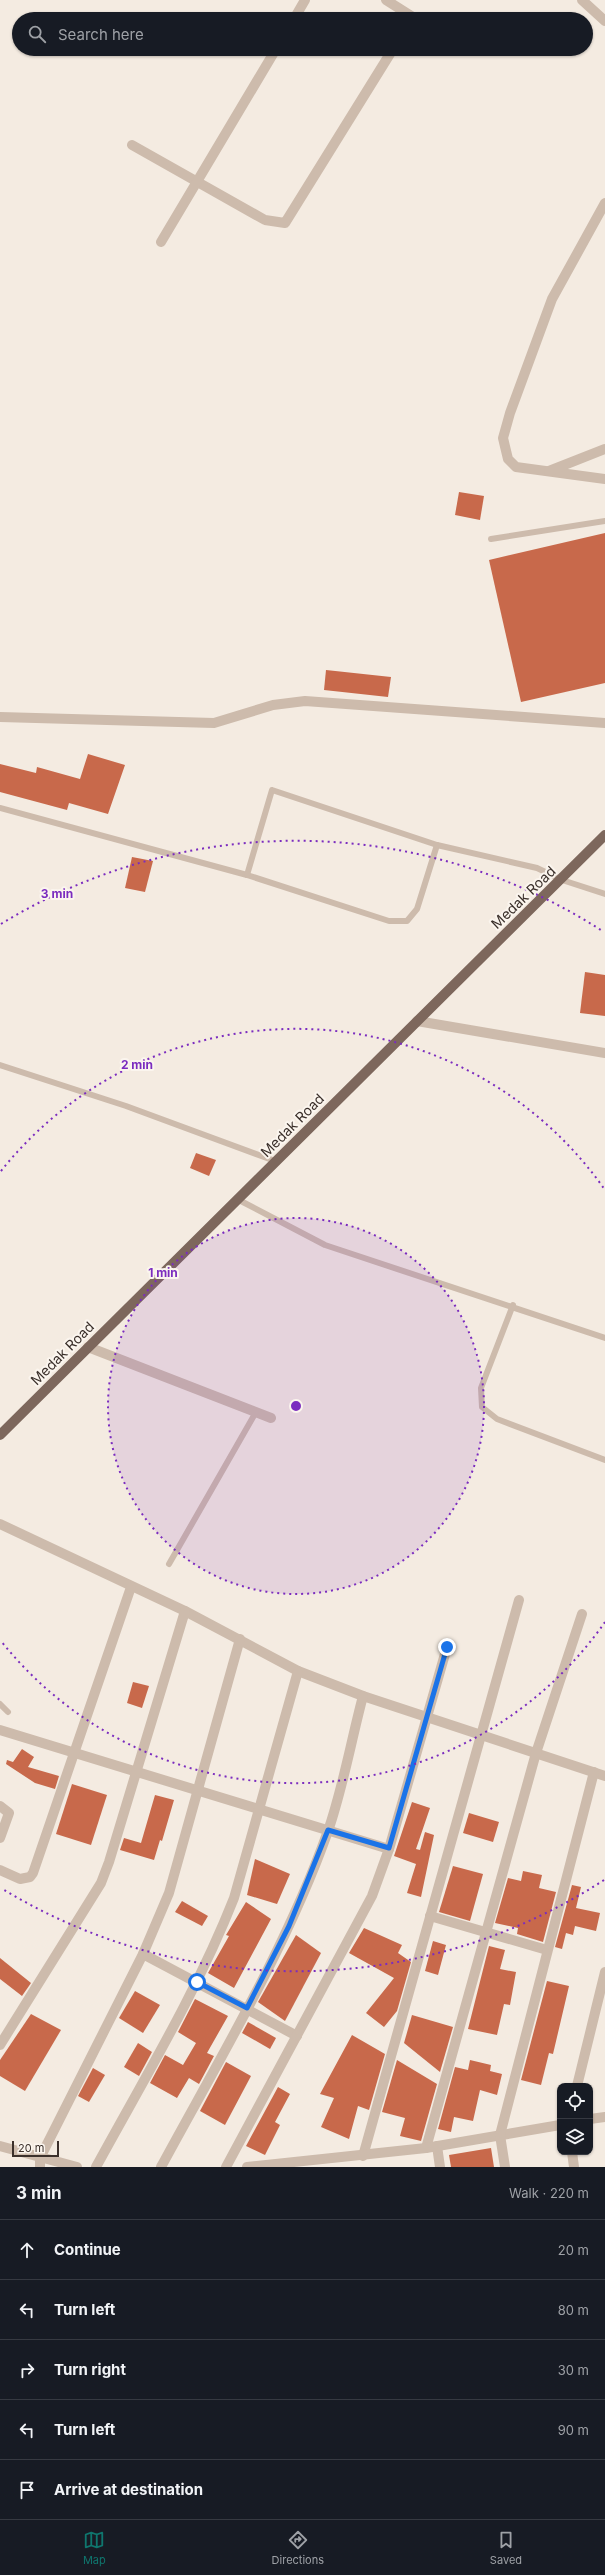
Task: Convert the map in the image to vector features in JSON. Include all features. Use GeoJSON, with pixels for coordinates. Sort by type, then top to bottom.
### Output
{"type":"FeatureCollection","features":[{"type":"Feature","properties":{"kind":"main road","name":"Medak Road"},"geometry":{"type":"LineString","coordinates":[[0,1435],[275,1161],[562,880],[605,835]]}},
{"type":"Feature","properties":{"kind":"street"},"geometry":{"type":"LineString","coordinates":[[298,12],[305,0]]}},
{"type":"Feature","properties":{"kind":"street"},"geometry":{"type":"LineString","coordinates":[[386,0],[405,12]]}},
{"type":"Feature","properties":{"kind":"street"},"geometry":{"type":"LineString","coordinates":[[582,0],[605,21]]}},
{"type":"Feature","properties":{"kind":"street"},"geometry":{"type":"LineString","coordinates":[[161,242],[272,56]]}},
{"type":"Feature","properties":{"kind":"street"},"geometry":{"type":"LineString","coordinates":[[132,145],[265,220],[285,223],[390,56]]}},
{"type":"Feature","properties":{"kind":"street"},"geometry":{"type":"LineString","coordinates":[[605,203],[552,299],[510,413],[503,438],[508,459],[516,467],[605,479]]}},
{"type":"Feature","properties":{"kind":"street"},"geometry":{"type":"LineString","coordinates":[[547,472],[605,449]]}},
{"type":"Feature","properties":{"kind":"street"},"geometry":{"type":"LineString","coordinates":[[0,718],[214,723],[273,705],[305,701],[605,723]]}},
{"type":"Feature","properties":{"kind":"street"},"geometry":{"type":"LineString","coordinates":[[417,1021],[605,1053]]}},
{"type":"Feature","properties":{"kind":"street"},"geometry":{"type":"LineString","coordinates":[[88,1347],[270,1418]]}},
{"type":"Feature","properties":{"kind":"street"},"geometry":{"type":"LineString","coordinates":[[0,1524],[131,1587],[185,1611],[298,1670],[363,1696],[605,1776]]}},
{"type":"Feature","properties":{"kind":"street"},"geometry":{"type":"LineString","coordinates":[[0,1870],[20,1879],[30,1878],[33,1873],[131,1587]]}},
{"type":"Feature","properties":{"kind":"street"},"geometry":{"type":"LineString","coordinates":[[364,2156],[480,1734],[519,1600]]}},
{"type":"Feature","properties":{"kind":"street"},"geometry":{"type":"LineString","coordinates":[[0,2045],[101,1883],[185,1611]]}},
{"type":"Feature","properties":{"kind":"street"},"geometry":{"type":"LineString","coordinates":[[426,2148],[536,1753],[582,1614]]}},
{"type":"Feature","properties":{"kind":"street"},"geometry":{"type":"LineString","coordinates":[[40,2163],[143,1954],[174,1877],[240,1639]]}},
{"type":"Feature","properties":{"kind":"street"},"geometry":{"type":"LineString","coordinates":[[226,2167],[372,1896],[389,1848],[447,1647]]}},
{"type":"Feature","properties":{"kind":"street"},"geometry":{"type":"LineString","coordinates":[[96,2167],[197,1982],[234,1898],[298,1670]]}},
{"type":"Feature","properties":{"kind":"street"},"geometry":{"type":"LineString","coordinates":[[161,2167],[247,2008],[289,1926],[328,1830],[363,1696]]}},
{"type":"Feature","properties":{"kind":"street"},"geometry":{"type":"LineString","coordinates":[[0,1730],[389,1848]]}},
{"type":"Feature","properties":{"kind":"street"},"geometry":{"type":"LineString","coordinates":[[505,2167],[500,2135],[594,1772]]}},
{"type":"Feature","properties":{"kind":"street"},"geometry":{"type":"LineString","coordinates":[[0,1806],[9,1813],[0,1838]]}},
{"type":"Feature","properties":{"kind":"street"},"geometry":{"type":"LineString","coordinates":[[430,1916],[548,1950]]}},
{"type":"Feature","properties":{"kind":"street"},"geometry":{"type":"LineString","coordinates":[[143,1954],[247,2008],[297,2036]]}},
{"type":"Feature","properties":{"kind":"street"},"geometry":{"type":"LineString","coordinates":[[578,2083],[605,1972]]}},
{"type":"Feature","properties":{"kind":"street"},"geometry":{"type":"LineString","coordinates":[[593,2119],[605,2117]]}},
{"type":"Feature","properties":{"kind":"street"},"geometry":{"type":"LineString","coordinates":[[247,2167],[364,2156],[426,2148],[557,2125]]}},
{"type":"Feature","properties":{"kind":"street"},"geometry":{"type":"LineString","coordinates":[[0,2146],[40,2163],[77,2167]]}},
{"type":"Feature","properties":{"kind":"street"},"geometry":{"type":"LineString","coordinates":[[437,2146],[440,2167]]}},
{"type":"Feature","properties":{"kind":"street"},"geometry":{"type":"LineString","coordinates":[[572,2155],[574,2167]]}},
{"type":"Feature","properties":{"kind":"lane"},"geometry":{"type":"LineString","coordinates":[[491,539],[605,521]]}},
{"type":"Feature","properties":{"kind":"lane"},"geometry":{"type":"LineString","coordinates":[[246,875],[272,790],[437,845],[538,868],[562,880],[605,894]]}},
{"type":"Feature","properties":{"kind":"lane"},"geometry":{"type":"LineString","coordinates":[[0,808],[246,875],[389,921],[407,921],[417,909],[437,845]]}},
{"type":"Feature","properties":{"kind":"lane"},"geometry":{"type":"LineString","coordinates":[[0,1065],[126,1106],[275,1161]]}},
{"type":"Feature","properties":{"kind":"lane"},"geometry":{"type":"LineString","coordinates":[[237,1199],[326,1245],[513,1305],[605,1338]]}},
{"type":"Feature","properties":{"kind":"lane"},"geometry":{"type":"LineString","coordinates":[[513,1305],[481,1388],[482,1407],[497,1419],[605,1460]]}},
{"type":"Feature","properties":{"kind":"lane"},"geometry":{"type":"LineString","coordinates":[[168,1564],[256,1412]]}},
{"type":"Feature","properties":{"kind":"lane"},"geometry":{"type":"LineString","coordinates":[[0,1704],[8,1712]]}},
{"type":"Feature","properties":{"kind":"building"},"geometry":{"type":"Polygon","coordinates":[[[459,492],[484,496],[480,520],[455,515],[459,492]]]}},
{"type":"Feature","properties":{"kind":"building"},"geometry":{"type":"Polygon","coordinates":[[[605,533],[605,683],[521,702],[489,560],[605,533]]]}},
{"type":"Feature","properties":{"kind":"building"},"geometry":{"type":"Polygon","coordinates":[[[326,670],[391,677],[388,697],[324,690],[326,670]]]}},
{"type":"Feature","properties":{"kind":"building"},"geometry":{"type":"Polygon","coordinates":[[[88,754],[125,765],[108,814],[69,803],[67,810],[0,792],[0,764],[36,773],[37,767],[80,779],[88,754]]]}},
{"type":"Feature","properties":{"kind":"building"},"geometry":{"type":"Polygon","coordinates":[[[132,857],[153,861],[145,892],[125,888],[132,857]]]}},
{"type":"Feature","properties":{"kind":"building"},"geometry":{"type":"Polygon","coordinates":[[[585,972],[605,975],[605,1016],[580,1013],[585,972]]]}},
{"type":"Feature","properties":{"kind":"building"},"geometry":{"type":"Polygon","coordinates":[[[196,1153],[216,1160],[209,1176],[190,1168],[196,1153]]]}},
{"type":"Feature","properties":{"kind":"building"},"geometry":{"type":"Polygon","coordinates":[[[133,1682],[149,1686],[142,1708],[127,1703],[133,1682]]]}},
{"type":"Feature","properties":{"kind":"building"},"geometry":{"type":"Polygon","coordinates":[[[22,1749],[34,1757],[28,1767],[59,1776],[55,1789],[35,1783],[6,1764],[7,1760],[13,1762],[22,1749]]]}},
{"type":"Feature","properties":{"kind":"building"},"geometry":{"type":"Polygon","coordinates":[[[72,1784],[107,1795],[91,1845],[56,1834],[72,1784]]]}},
{"type":"Feature","properties":{"kind":"building"},"geometry":{"type":"Polygon","coordinates":[[[155,1795],[174,1800],[162,1841],[160,1840],[154,1860],[120,1850],[124,1838],[141,1843],[155,1795]]]}},
{"type":"Feature","properties":{"kind":"building"},"geometry":{"type":"Polygon","coordinates":[[[412,1802],[430,1808],[416,1849],[420,1850],[425,1832],[434,1835],[421,1897],[407,1893],[416,1864],[394,1856],[412,1802]]]}},
{"type":"Feature","properties":{"kind":"building"},"geometry":{"type":"Polygon","coordinates":[[[469,1813],[499,1822],[493,1842],[463,1833],[469,1813]]]}},
{"type":"Feature","properties":{"kind":"building"},"geometry":{"type":"Polygon","coordinates":[[[255,1859],[290,1874],[277,1904],[247,1895],[255,1859]]]}},
{"type":"Feature","properties":{"kind":"building"},"geometry":{"type":"Polygon","coordinates":[[[453,1866],[483,1874],[470,1921],[439,1912],[453,1866]]]}},
{"type":"Feature","properties":{"kind":"building"},"geometry":{"type":"Polygon","coordinates":[[[523,1871],[542,1875],[539,1888],[556,1892],[543,1942],[517,1934],[518,1928],[495,1923],[508,1878],[521,1881],[523,1871]]]}},
{"type":"Feature","properties":{"kind":"building"},"geometry":{"type":"Polygon","coordinates":[[[572,1885],[581,1887],[576,1908],[600,1913],[596,1931],[575,1926],[573,1935],[566,1933],[562,1949],[555,1947],[572,1885]]]}},
{"type":"Feature","properties":{"kind":"building"},"geometry":{"type":"Polygon","coordinates":[[[182,1901],[208,1916],[202,1926],[175,1912],[182,1901]]]}},
{"type":"Feature","properties":{"kind":"building"},"geometry":{"type":"Polygon","coordinates":[[[246,1902],[271,1919],[234,1988],[208,1973],[229,1936],[226,1935],[246,1902]]]}},
{"type":"Feature","properties":{"kind":"building"},"geometry":{"type":"Polygon","coordinates":[[[364,1928],[402,1945],[398,1953],[411,1962],[397,2011],[384,2027],[366,2013],[394,1978],[349,1953],[364,1928]]]}},
{"type":"Feature","properties":{"kind":"building"},"geometry":{"type":"Polygon","coordinates":[[[296,1935],[321,1953],[285,2021],[258,2002],[296,1935]]]}},
{"type":"Feature","properties":{"kind":"building"},"geometry":{"type":"Polygon","coordinates":[[[433,1941],[446,1945],[438,1975],[425,1971],[433,1941]]]}},
{"type":"Feature","properties":{"kind":"building"},"geometry":{"type":"Polygon","coordinates":[[[489,1946],[505,1950],[500,1969],[516,1972],[510,2005],[504,2004],[497,2035],[468,2029],[489,1946]]]}},
{"type":"Feature","properties":{"kind":"building"},"geometry":{"type":"Polygon","coordinates":[[[0,1958],[31,1983],[22,1996],[0,1979],[0,1958]]]}},
{"type":"Feature","properties":{"kind":"building"},"geometry":{"type":"Polygon","coordinates":[[[547,1981],[569,1986],[553,2054],[549,2053],[541,2085],[521,2080],[547,1981]]]}},
{"type":"Feature","properties":{"kind":"building"},"geometry":{"type":"Polygon","coordinates":[[[135,1991],[160,2005],[143,2033],[119,2018],[135,1991]]]}},
{"type":"Feature","properties":{"kind":"building"},"geometry":{"type":"Polygon","coordinates":[[[195,1999],[228,2016],[207,2053],[214,2056],[199,2084],[189,2078],[177,2098],[150,2083],[165,2055],[183,2065],[196,2043],[178,2032],[195,1999]]]}},
{"type":"Feature","properties":{"kind":"building"},"geometry":{"type":"Polygon","coordinates":[[[31,2014],[61,2030],[25,2091],[0,2076],[0,2060],[31,2014]]]}},
{"type":"Feature","properties":{"kind":"building"},"geometry":{"type":"Polygon","coordinates":[[[412,2015],[453,2027],[440,2072],[404,2043],[412,2015]]]}},
{"type":"Feature","properties":{"kind":"building"},"geometry":{"type":"Polygon","coordinates":[[[248,2022],[276,2038],[270,2049],[242,2033],[248,2022]]]}},
{"type":"Feature","properties":{"kind":"building"},"geometry":{"type":"Polygon","coordinates":[[[352,2035],[385,2054],[369,2110],[358,2106],[349,2139],[321,2127],[334,2098],[320,2094],[352,2035]]]}},
{"type":"Feature","properties":{"kind":"building"},"geometry":{"type":"Polygon","coordinates":[[[138,2043],[152,2052],[139,2076],[124,2067],[138,2043]]]}},
{"type":"Feature","properties":{"kind":"building"},"geometry":{"type":"Polygon","coordinates":[[[397,2060],[437,2084],[421,2141],[400,2136],[405,2118],[382,2112],[397,2060]]]}},
{"type":"Feature","properties":{"kind":"building"},"geometry":{"type":"Polygon","coordinates":[[[470,2060],[491,2065],[490,2071],[502,2074],[497,2095],[480,2090],[473,2121],[454,2117],[451,2132],[438,2129],[455,2067],[468,2070],[470,2060]]]}},
{"type":"Feature","properties":{"kind":"building"},"geometry":{"type":"Polygon","coordinates":[[[226,2062],[251,2076],[225,2125],[200,2111],[226,2062]]]}},
{"type":"Feature","properties":{"kind":"building"},"geometry":{"type":"Polygon","coordinates":[[[93,2068],[105,2075],[89,2102],[78,2096],[93,2068]]]}},
{"type":"Feature","properties":{"kind":"building"},"geometry":{"type":"Polygon","coordinates":[[[278,2087],[290,2094],[275,2122],[280,2125],[265,2155],[246,2146],[278,2087]]]}},
{"type":"Feature","properties":{"kind":"building"},"geometry":{"type":"Polygon","coordinates":[[[491,2148],[494,2167],[451,2167],[449,2155],[491,2148]]]}},
{"type":"Feature","properties":{"kind":"route"},"geometry":{"type":"LineString","coordinates":[[197,1982],[247,2008],[289,1926],[328,1830],[389,1848],[447,1647]]}}]}
